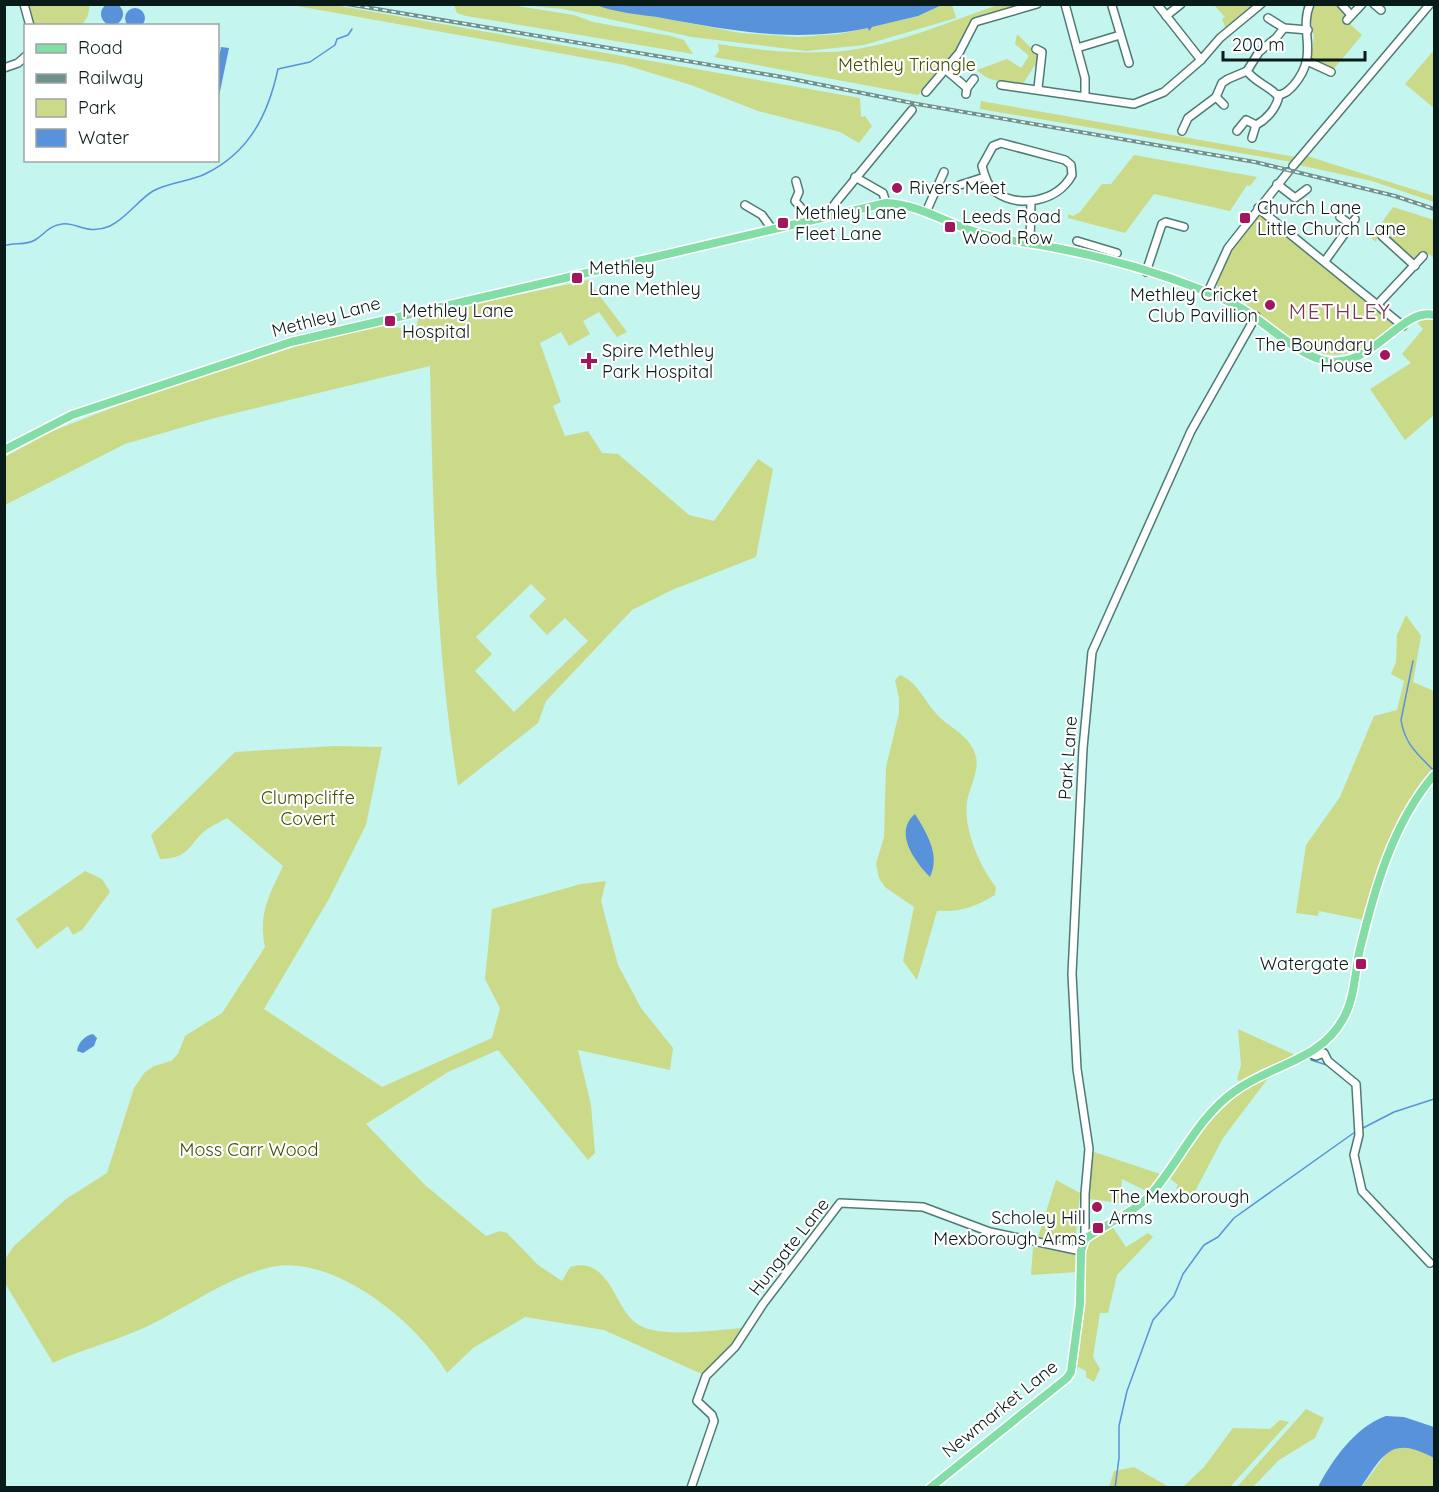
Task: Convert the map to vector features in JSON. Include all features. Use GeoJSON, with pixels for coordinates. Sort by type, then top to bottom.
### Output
{"type":"FeatureCollection","features":[{"type":"Feature","properties":{"kind":"main road"},"geometry":{"type":"LineString","coordinates":[[886,202],[899,203],[926,212],[975,232],[1030,244],[1098,252],[1207,294],[1256,316],[1307,354],[1328,361],[1348,359],[1366,352],[1418,314],[1434,315]]}},
{"type":"Feature","properties":{"kind":"main road","name":"Methley Lane"},"geometry":{"type":"LineString","coordinates":[[4,450],[82,411],[291,342],[886,202]]}},
{"type":"Feature","properties":{"kind":"main road"},"geometry":{"type":"LineString","coordinates":[[1085,1239],[1151,1195],[1199,1125],[1234,1091],[1308,1053],[1325,1042],[1336,1030],[1347,1012],[1366,925],[1394,839],[1412,805],[1434,775]]}},
{"type":"Feature","properties":{"kind":"main road","name":"Newmarket Lane"},"geometry":{"type":"LineString","coordinates":[[930,1488],[1067,1378],[1071,1372],[1080,1304],[1081,1251],[1085,1239]]}},
{"type":"Feature","properties":{"kind":"street"},"geometry":{"type":"LineString","coordinates":[[24,4],[29,24]]}},
{"type":"Feature","properties":{"kind":"street"},"geometry":{"type":"LineString","coordinates":[[926,92],[959,53],[975,22],[1037,4]]}},
{"type":"Feature","properties":{"kind":"street"},"geometry":{"type":"LineString","coordinates":[[1065,4],[1085,78],[1085,96]]}},
{"type":"Feature","properties":{"kind":"street"},"geometry":{"type":"LineString","coordinates":[[1157,4],[1199,57]]}},
{"type":"Feature","properties":{"kind":"street"},"geometry":{"type":"LineString","coordinates":[[1166,16],[1181,4]]}},
{"type":"Feature","properties":{"kind":"street"},"geometry":{"type":"LineString","coordinates":[[1256,125],[1277,104],[1279,95],[1296,82],[1307,61],[1306,13],[1310,4]]}},
{"type":"Feature","properties":{"kind":"street"},"geometry":{"type":"LineString","coordinates":[[1341,4],[1349,18],[1362,4]]}},
{"type":"Feature","properties":{"kind":"street"},"geometry":{"type":"LineString","coordinates":[[1374,4],[1381,10]]}},
{"type":"Feature","properties":{"kind":"street"},"geometry":{"type":"LineString","coordinates":[[1207,294],[1228,248],[1258,208],[1430,4]]}},
{"type":"Feature","properties":{"kind":"street"},"geometry":{"type":"LineString","coordinates":[[1001,85],[1038,88],[1134,104],[1143,102],[1164,92],[1199,57],[1258,5]]}},
{"type":"Feature","properties":{"kind":"street"},"geometry":{"type":"LineString","coordinates":[[1112,6],[1129,63]]}},
{"type":"Feature","properties":{"kind":"street"},"geometry":{"type":"LineString","coordinates":[[1268,18],[1284,28],[1308,30]]}},
{"type":"Feature","properties":{"kind":"street"},"geometry":{"type":"LineString","coordinates":[[1182,131],[1185,116],[1216,97],[1222,83],[1247,71],[1260,52],[1284,28]]}},
{"type":"Feature","properties":{"kind":"street"},"geometry":{"type":"LineString","coordinates":[[1077,48],[1120,35]]}},
{"type":"Feature","properties":{"kind":"street"},"geometry":{"type":"LineString","coordinates":[[1036,49],[1042,52],[1038,88]]}},
{"type":"Feature","properties":{"kind":"street"},"geometry":{"type":"LineString","coordinates":[[4,68],[18,63],[24,58]]}},
{"type":"Feature","properties":{"kind":"street"},"geometry":{"type":"LineString","coordinates":[[1307,61],[1330,72]]}},
{"type":"Feature","properties":{"kind":"street"},"geometry":{"type":"LineString","coordinates":[[945,69],[967,91],[974,79]]}},
{"type":"Feature","properties":{"kind":"street"},"geometry":{"type":"LineString","coordinates":[[1247,71],[1254,81],[1279,95]]}},
{"type":"Feature","properties":{"kind":"street"},"geometry":{"type":"LineString","coordinates":[[1216,97],[1224,105]]}},
{"type":"Feature","properties":{"kind":"street"},"geometry":{"type":"LineString","coordinates":[[834,214],[832,208],[855,177],[912,110]]}},
{"type":"Feature","properties":{"kind":"street"},"geometry":{"type":"LineString","coordinates":[[1237,131],[1242,118],[1256,125]]}},
{"type":"Feature","properties":{"kind":"street"},"geometry":{"type":"LineString","coordinates":[[1252,138],[1257,131],[1256,125]]}},
{"type":"Feature","properties":{"kind":"street"},"geometry":{"type":"LineString","coordinates":[[1001,142],[1065,160],[1071,165],[1072,175],[1059,191],[1031,201],[1017,200],[993,190],[985,177],[982,166],[993,146],[1001,142]]}},
{"type":"Feature","properties":{"kind":"street"},"geometry":{"type":"LineString","coordinates":[[926,212],[944,172]]}},
{"type":"Feature","properties":{"kind":"street"},"geometry":{"type":"LineString","coordinates":[[855,177],[883,193],[886,202]]}},
{"type":"Feature","properties":{"kind":"street"},"geometry":{"type":"LineString","coordinates":[[960,184],[985,177]]}},
{"type":"Feature","properties":{"kind":"street"},"geometry":{"type":"LineString","coordinates":[[796,181],[799,192],[795,201],[802,210],[805,221]]}},
{"type":"Feature","properties":{"kind":"street"},"geometry":{"type":"LineString","coordinates":[[1277,184],[1295,198],[1306,189]]}},
{"type":"Feature","properties":{"kind":"street"},"geometry":{"type":"LineString","coordinates":[[1030,244],[1031,201]]}},
{"type":"Feature","properties":{"kind":"street"},"geometry":{"type":"LineString","coordinates":[[745,205],[762,215],[772,229]]}},
{"type":"Feature","properties":{"kind":"street"},"geometry":{"type":"LineString","coordinates":[[1258,208],[1378,304],[1402,326]]}},
{"type":"Feature","properties":{"kind":"street"},"geometry":{"type":"LineString","coordinates":[[1325,261],[1353,222],[1340,217]]}},
{"type":"Feature","properties":{"kind":"street"},"geometry":{"type":"LineString","coordinates":[[1146,272],[1162,224],[1166,222],[1184,227]]}},
{"type":"Feature","properties":{"kind":"street"},"geometry":{"type":"LineString","coordinates":[[1382,237],[1415,266]]}},
{"type":"Feature","properties":{"kind":"street"},"geometry":{"type":"LineString","coordinates":[[1077,242],[1098,252],[1117,253]]}},
{"type":"Feature","properties":{"kind":"street"},"geometry":{"type":"LineString","coordinates":[[1378,304],[1423,256]]}},
{"type":"Feature","properties":{"kind":"street","name":"Park Lane"},"geometry":{"type":"LineString","coordinates":[[1085,1239],[1085,1194],[1089,1149],[1077,1069],[1072,974],[1081,784],[1092,652],[1191,431],[1256,316]]}},
{"type":"Feature","properties":{"kind":"street"},"geometry":{"type":"LineString","coordinates":[[1325,1042],[1324,1053],[1328,1061],[1353,1079],[1359,1091],[1356,1115],[1359,1135],[1354,1155],[1362,1191],[1430,1263]]}},
{"type":"Feature","properties":{"kind":"street"},"geometry":{"type":"LineString","coordinates":[[1308,1053],[1316,1056],[1324,1053]]}},
{"type":"Feature","properties":{"kind":"street","name":"Hungate Lane"},"geometry":{"type":"LineString","coordinates":[[690,1488],[714,1421],[712,1415],[697,1401],[706,1376],[735,1347],[763,1304],[840,1203],[923,1207],[990,1232],[1081,1251]]}},
{"type":"Feature","properties":{"kind":"green space"},"geometry":{"type":"Polygon","coordinates":[[[21,5],[90,5],[87,18],[82,24],[34,24],[21,5]]]}},
{"type":"Feature","properties":{"kind":"green space"},"geometry":{"type":"Polygon","coordinates":[[[292,5],[334,5],[860,98],[861,117],[865,116],[872,126],[859,143],[840,132],[758,111],[691,85],[625,65],[292,5]]]}},
{"type":"Feature","properties":{"kind":"green space"},"geometry":{"type":"Polygon","coordinates":[[[454,5],[511,5],[574,15],[593,22],[684,40],[693,54],[466,16],[457,13],[454,5]]]}},
{"type":"Feature","properties":{"kind":"green space"},"geometry":{"type":"Polygon","coordinates":[[[522,5],[594,5],[741,33],[798,37],[839,34],[868,28],[918,16],[942,5],[952,5],[956,18],[864,45],[806,51],[692,37],[563,9],[522,5]]]}},
{"type":"Feature","properties":{"kind":"green space","name":"Methley Triangle"},"geometry":{"type":"Polygon","coordinates":[[[998,5],[1024,5],[984,14],[972,20],[960,48],[918,95],[714,57],[719,51],[718,44],[796,52],[828,52],[863,48],[922,32],[998,5]]]}},
{"type":"Feature","properties":{"kind":"green space"},"geometry":{"type":"Polygon","coordinates":[[[1214,5],[1251,5],[1253,7],[1226,29],[1222,19],[1225,17],[1214,5]]]}},
{"type":"Feature","properties":{"kind":"green space"},"geometry":{"type":"Polygon","coordinates":[[[1315,5],[1336,5],[1345,14],[1342,21],[1347,25],[1349,23],[1362,35],[1332,71],[1310,61],[1314,38],[1310,16],[1315,5]]]}},
{"type":"Feature","properties":{"kind":"green space"},"geometry":{"type":"Polygon","coordinates":[[[1017,34],[1040,57],[1023,84],[993,80],[977,70],[1007,59],[1021,68],[1029,56],[1015,44],[1017,34]]]}},
{"type":"Feature","properties":{"kind":"green space"},"geometry":{"type":"Polygon","coordinates":[[[1434,50],[1434,108],[1405,84],[1434,50]]]}},
{"type":"Feature","properties":{"kind":"green space"},"geometry":{"type":"Polygon","coordinates":[[[981,101],[1296,157],[1292,162],[980,109],[981,101]]]}},
{"type":"Feature","properties":{"kind":"green space"},"geometry":{"type":"Polygon","coordinates":[[[1134,155],[1257,177],[1250,186],[1247,185],[1230,211],[1154,194],[1125,233],[1068,218],[1068,214],[1073,216],[1080,212],[1102,184],[1111,184],[1134,155]]]}},
{"type":"Feature","properties":{"kind":"green space"},"geometry":{"type":"Polygon","coordinates":[[[1307,156],[1434,196],[1434,202],[1372,181],[1299,165],[1307,156]]]}},
{"type":"Feature","properties":{"kind":"green space"},"geometry":{"type":"Polygon","coordinates":[[[1393,207],[1434,220],[1434,258],[1429,254],[1413,261],[1382,233],[1378,234],[1376,242],[1371,238],[1393,207]]]}},
{"type":"Feature","properties":{"kind":"green space"},"geometry":{"type":"Polygon","coordinates":[[[1262,214],[1393,321],[1388,331],[1372,344],[1348,353],[1327,354],[1309,349],[1291,339],[1257,312],[1218,288],[1216,281],[1230,251],[1258,215],[1262,214]]]}},
{"type":"Feature","properties":{"kind":"green space"},"geometry":{"type":"Polygon","coordinates":[[[588,280],[627,332],[617,337],[599,312],[583,321],[590,334],[569,346],[561,332],[540,343],[561,402],[553,406],[565,436],[588,431],[602,453],[618,454],[689,515],[714,521],[758,459],[773,469],[756,557],[672,590],[632,610],[546,701],[538,723],[458,786],[444,681],[436,576],[430,366],[211,419],[125,444],[5,505],[5,457],[50,432],[135,399],[315,340],[383,324],[408,330],[416,328],[419,316],[588,280]],[[531,584],[476,637],[492,654],[475,671],[514,712],[588,641],[565,618],[547,635],[529,616],[546,599],[531,584]]]}},
{"type":"Feature","properties":{"kind":"green space"},"geometry":{"type":"Polygon","coordinates":[[[1423,318],[1434,320],[1434,415],[1405,440],[1370,389],[1411,363],[1402,354],[1423,329],[1416,321],[1423,318]]]}},
{"type":"Feature","properties":{"kind":"green space"},"geometry":{"type":"Polygon","coordinates":[[[1406,615],[1421,636],[1413,682],[1434,691],[1434,767],[1408,803],[1393,831],[1364,920],[1319,911],[1318,916],[1296,913],[1306,845],[1340,797],[1374,716],[1397,710],[1404,681],[1391,674],[1396,662],[1397,635],[1406,615]]]}},
{"type":"Feature","properties":{"kind":"green space"},"geometry":{"type":"Polygon","coordinates":[[[900,675],[916,686],[939,717],[964,737],[973,749],[976,767],[966,808],[969,832],[983,868],[996,887],[995,895],[974,906],[953,911],[937,911],[917,980],[903,961],[914,907],[885,887],[879,878],[876,864],[884,837],[886,767],[899,713],[899,698],[895,680],[900,675]]]}},
{"type":"Feature","properties":{"kind":"green space","name":"Moss Carr Wood"},"geometry":{"type":"Polygon","coordinates":[[[335,746],[382,747],[366,825],[330,897],[264,1009],[382,1087],[492,1038],[500,1008],[485,979],[492,909],[581,884],[606,881],[601,901],[618,965],[641,1008],[673,1048],[670,1070],[578,1050],[591,1105],[595,1153],[588,1160],[498,1050],[448,1072],[366,1124],[425,1185],[486,1236],[500,1231],[507,1233],[538,1265],[562,1281],[570,1267],[584,1265],[595,1269],[603,1276],[623,1308],[639,1325],[661,1332],[746,1328],[732,1347],[704,1375],[604,1330],[525,1317],[473,1348],[447,1373],[416,1333],[371,1296],[346,1281],[321,1271],[295,1265],[271,1267],[254,1272],[220,1287],[139,1330],[53,1363],[5,1283],[5,1259],[14,1246],[66,1199],[107,1173],[134,1088],[145,1072],[154,1066],[171,1061],[178,1054],[185,1036],[222,1013],[265,947],[263,924],[266,905],[283,866],[227,818],[206,830],[183,853],[170,858],[160,859],[151,835],[235,752],[335,746]]]}},
{"type":"Feature","properties":{"kind":"green space"},"geometry":{"type":"Polygon","coordinates":[[[85,871],[102,879],[110,892],[82,930],[73,935],[68,926],[37,949],[16,919],[85,871]]]}},
{"type":"Feature","properties":{"kind":"green space"},"geometry":{"type":"Polygon","coordinates":[[[1238,1029],[1295,1055],[1302,1054],[1241,1083],[1237,1079],[1241,1065],[1238,1029]]]}},
{"type":"Feature","properties":{"kind":"green space"},"geometry":{"type":"Polygon","coordinates":[[[1269,1077],[1223,1138],[1192,1197],[1176,1188],[1178,1185],[1168,1177],[1200,1132],[1237,1095],[1269,1077]]]}},
{"type":"Feature","properties":{"kind":"green space"},"geometry":{"type":"Polygon","coordinates":[[[1094,1152],[1160,1174],[1148,1192],[1122,1179],[1120,1203],[1089,1199],[1091,1162],[1094,1152]]]}},
{"type":"Feature","properties":{"kind":"green space"},"geometry":{"type":"Polygon","coordinates":[[[1056,1180],[1080,1193],[1075,1244],[1038,1237],[1056,1180]]]}},
{"type":"Feature","properties":{"kind":"green space"},"geometry":{"type":"Polygon","coordinates":[[[1112,1226],[1126,1247],[1148,1233],[1153,1237],[1117,1275],[1108,1313],[1100,1313],[1093,1357],[1100,1369],[1094,1382],[1086,1377],[1086,1371],[1076,1366],[1086,1247],[1092,1239],[1112,1226]]]}},
{"type":"Feature","properties":{"kind":"green space"},"geometry":{"type":"Polygon","coordinates":[[[1033,1247],[1077,1253],[1078,1272],[1031,1275],[1033,1247]]]}},
{"type":"Feature","properties":{"kind":"green space"},"geometry":{"type":"Polygon","coordinates":[[[1306,1409],[1324,1418],[1315,1438],[1279,1460],[1253,1487],[1237,1487],[1306,1409]]]}},
{"type":"Feature","properties":{"kind":"green space"},"geometry":{"type":"Polygon","coordinates":[[[1280,1420],[1289,1422],[1230,1487],[1183,1487],[1204,1467],[1233,1428],[1270,1429],[1280,1420]]]}},
{"type":"Feature","properties":{"kind":"green space"},"geometry":{"type":"Polygon","coordinates":[[[1402,1446],[1417,1448],[1434,1458],[1434,1487],[1361,1488],[1388,1451],[1402,1446]]]}},
{"type":"Feature","properties":{"kind":"green space"},"geometry":{"type":"Polygon","coordinates":[[[1134,1467],[1169,1487],[1109,1487],[1114,1471],[1134,1467]]]}},
{"type":"Feature","properties":{"kind":"water"},"geometry":{"type":"Polygon","coordinates":[[[108,4],[116,4],[122,10],[122,18],[116,24],[108,24],[102,18],[102,10],[108,4]]]}},
{"type":"Feature","properties":{"kind":"water"},"geometry":{"type":"Polygon","coordinates":[[[594,4],[942,5],[918,16],[872,27],[869,31],[868,28],[815,35],[789,35],[739,31],[619,11],[594,4]]]}},
{"type":"Feature","properties":{"kind":"water"},"geometry":{"type":"Polygon","coordinates":[[[131,9],[139,9],[144,14],[143,24],[127,24],[126,22],[126,14],[131,9]]]}},
{"type":"Feature","properties":{"kind":"water"},"geometry":{"type":"Polygon","coordinates":[[[221,47],[229,48],[219,96],[221,47]]]}},
{"type":"Feature","properties":{"kind":"water"},"geometry":{"type":"Polygon","coordinates":[[[915,814],[933,852],[933,869],[930,877],[913,855],[906,838],[909,821],[915,814]]]}},
{"type":"Feature","properties":{"kind":"water"},"geometry":{"type":"Polygon","coordinates":[[[93,1034],[97,1038],[94,1046],[83,1053],[77,1051],[82,1040],[93,1034]]]}},
{"type":"Feature","properties":{"kind":"water"},"geometry":{"type":"Polygon","coordinates":[[[1386,1416],[1404,1417],[1434,1427],[1434,1458],[1420,1451],[1399,1448],[1383,1457],[1361,1487],[1318,1487],[1346,1445],[1364,1428],[1386,1416]]]}},
{"type":"Feature","properties":{"kind":"waterway"},"geometry":{"type":"LineString","coordinates":[[4,246],[31,242],[50,228],[62,224],[102,229],[122,218],[153,191],[199,177],[220,165],[234,155],[254,131],[269,102],[278,69],[310,62],[335,45],[337,39],[348,35],[352,29]]}},
{"type":"Feature","properties":{"kind":"waterway"},"geometry":{"type":"LineString","coordinates":[[1413,661],[1401,720],[1409,743],[1433,770]]}},
{"type":"Feature","properties":{"kind":"waterway"},"geometry":{"type":"LineString","coordinates":[[1311,1060],[1330,1066]]}},
{"type":"Feature","properties":{"kind":"waterway"},"geometry":{"type":"LineString","coordinates":[[1361,1129],[1394,1112],[1434,1099]]}},
{"type":"Feature","properties":{"kind":"waterway"},"geometry":{"type":"LineString","coordinates":[[1115,1488],[1119,1458],[1119,1426],[1127,1391],[1153,1320],[1174,1296],[1183,1274],[1204,1245],[1218,1237],[1234,1218],[1355,1132],[1354,1108]]}},
{"type":"Feature","properties":{"kind":"railway"},"geometry":{"type":"LineString","coordinates":[[347,4],[782,77],[917,104],[1255,162],[1395,196],[1434,209]]}},
{"type":"Feature","properties":{"kind":"place","name":"Rivers Meet"},"geometry":{"type":"Point","coordinates":[897,188]}},
{"type":"Feature","properties":{"kind":"place","name":"Church Lane Little Church Lane"},"geometry":{"type":"Point","coordinates":[1245,218]}},
{"type":"Feature","properties":{"kind":"place","name":"Methley Lane Fleet Lane"},"geometry":{"type":"Point","coordinates":[783,223]}},
{"type":"Feature","properties":{"kind":"place","name":"Leeds Road Wood Row"},"geometry":{"type":"Point","coordinates":[950,227]}},
{"type":"Feature","properties":{"kind":"place","name":"Methley Lane Methley"},"geometry":{"type":"Point","coordinates":[577,278]}},
{"type":"Feature","properties":{"kind":"place","name":"Methley Cricket Club Pavillion"},"geometry":{"type":"Point","coordinates":[1270,305]}},
{"type":"Feature","properties":{"kind":"place","name":"Methley Lane Hospital"},"geometry":{"type":"Point","coordinates":[390,321]}},
{"type":"Feature","properties":{"kind":"place","name":"The Boundary House"},"geometry":{"type":"Point","coordinates":[1385,355]}},
{"type":"Feature","properties":{"kind":"place","name":"Spire Methley Park Hospital"},"geometry":{"type":"Point","coordinates":[589,361]}},
{"type":"Feature","properties":{"kind":"place","name":"Watergate"},"geometry":{"type":"Point","coordinates":[1361,964]}},
{"type":"Feature","properties":{"kind":"place","name":"The Mexborough Arms"},"geometry":{"type":"Point","coordinates":[1097,1207]}},
{"type":"Feature","properties":{"kind":"place","name":"Scholey Hill Mexborough Arms"},"geometry":{"type":"Point","coordinates":[1098,1228]}},
{"type":"Feature","properties":{"kind":"district","name":"METHLEY"},"geometry":{"type":"Point","coordinates":[1340,312]}},
{"type":"Feature","properties":{"kind":"park label","name":"Clumpcliffe Covert"},"geometry":{"type":"Point","coordinates":[308,808]}}]}
